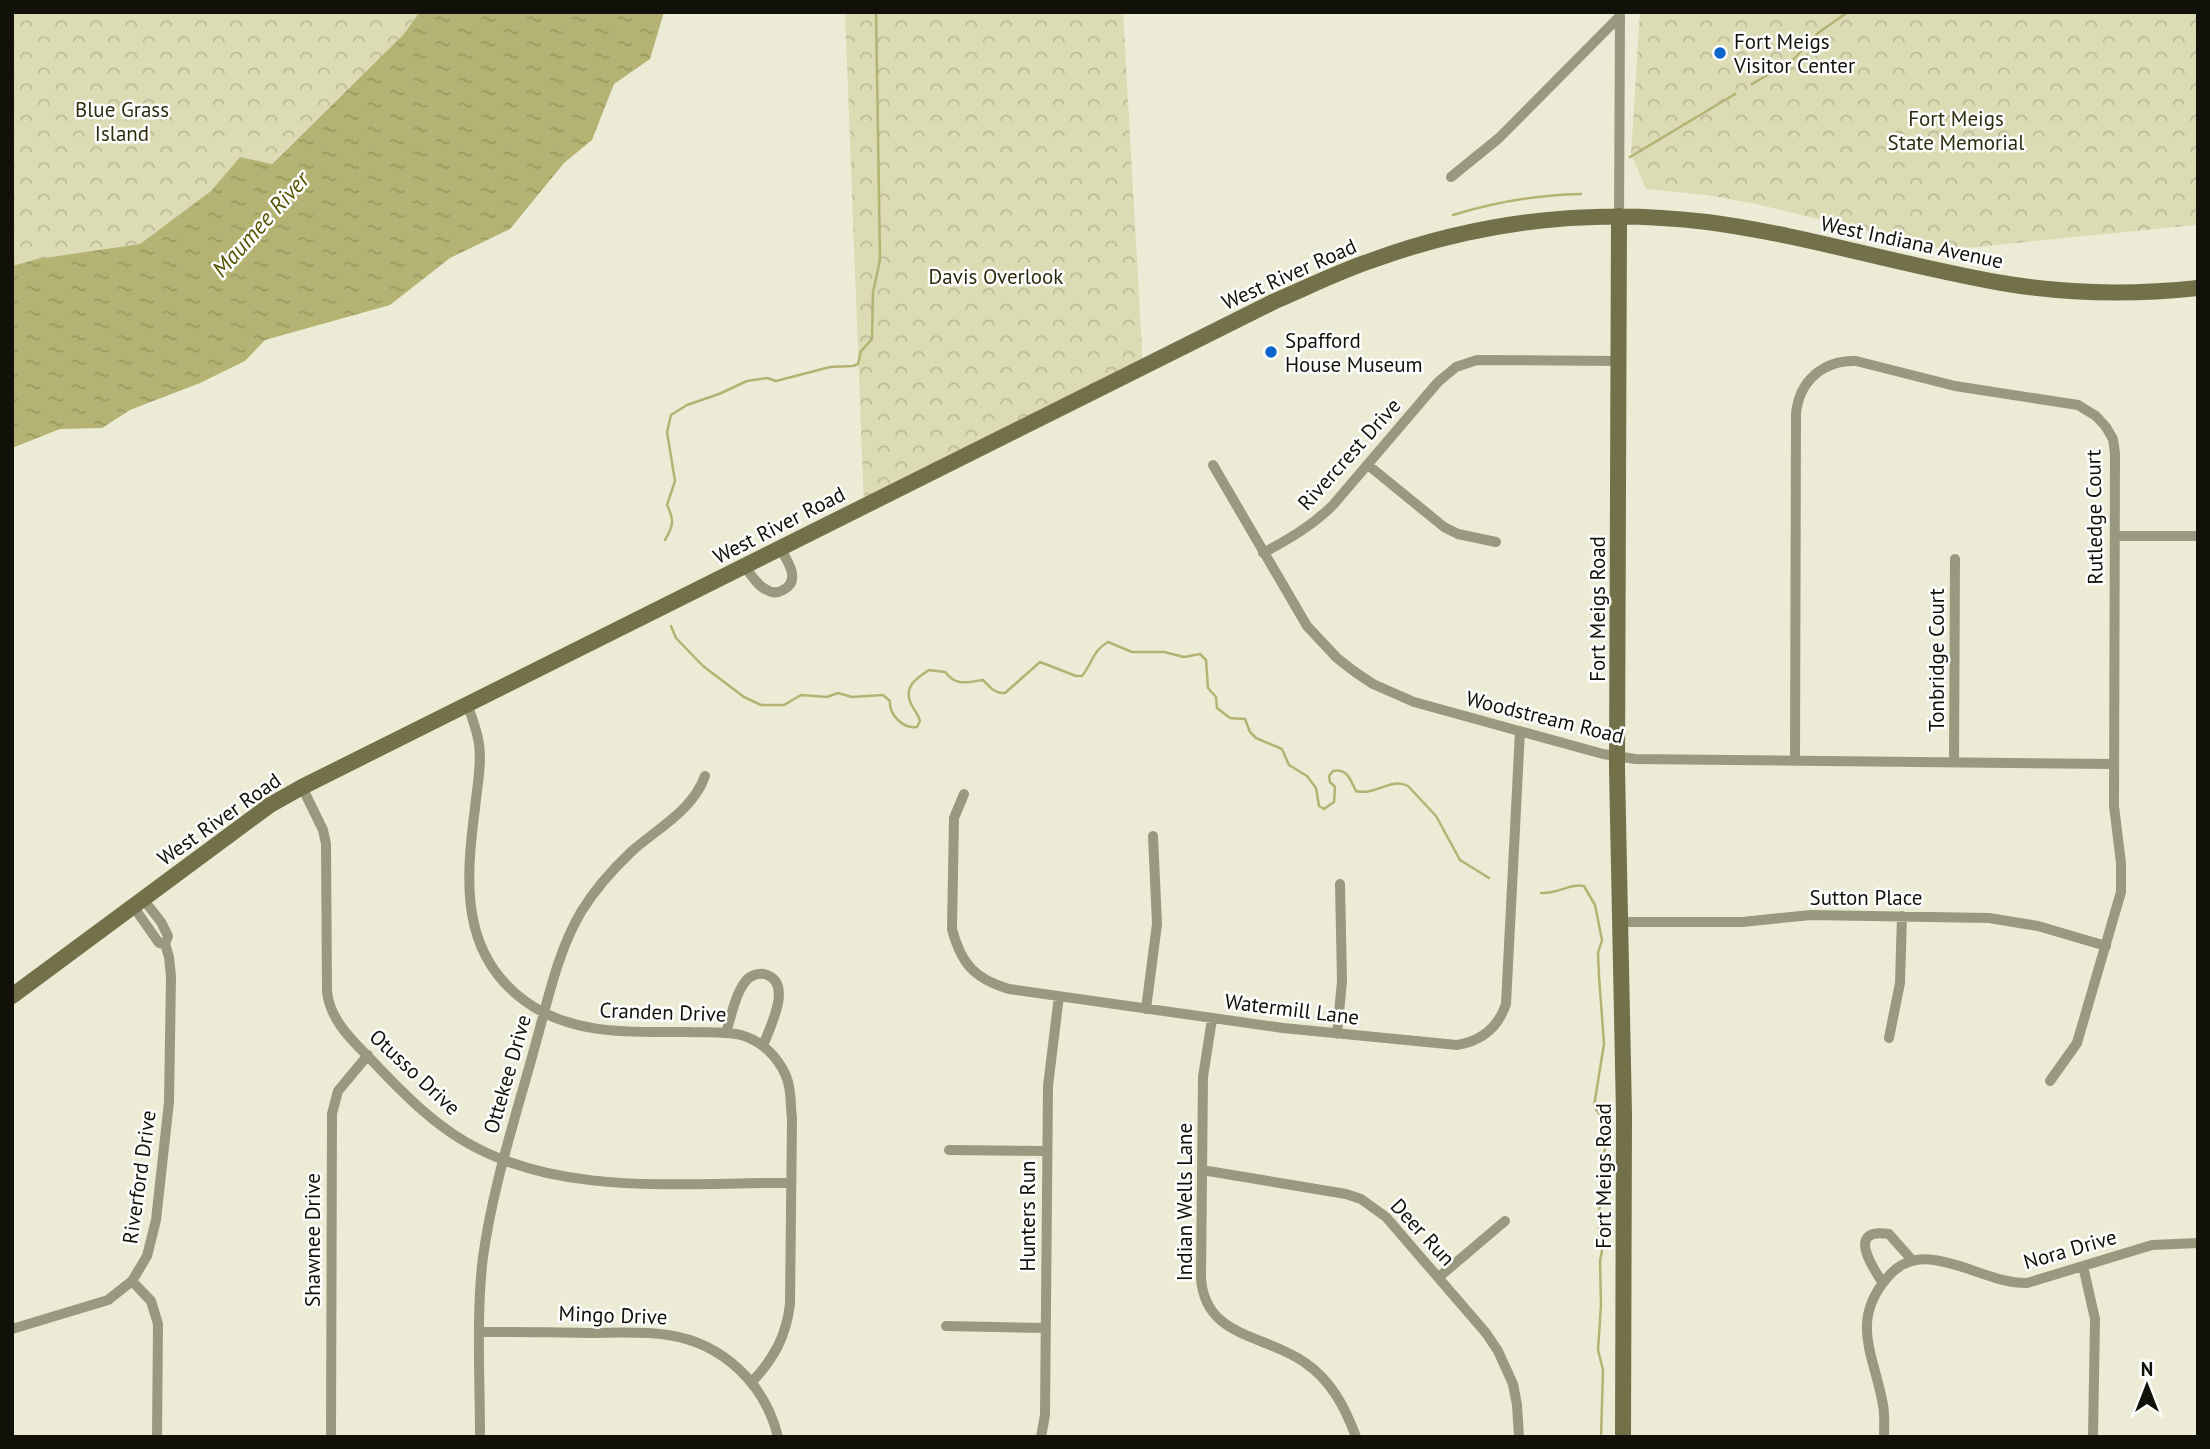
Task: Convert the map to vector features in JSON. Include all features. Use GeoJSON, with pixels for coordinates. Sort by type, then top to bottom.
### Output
{"type":"FeatureCollection","features":[{"type":"Feature","properties":{"kind":"main road","name":"West Indiana Avenue"},"geometry":{"type":"LineString","coordinates":[[1619,216],[1708,222],[1943,272],[2043,289],[2124,292],[2198,288]]}},
{"type":"Feature","properties":{"kind":"main road","name":"Fort Meigs Road"},"geometry":{"type":"LineString","coordinates":[[1619,216],[1617,757],[1624,1114],[1623,1437]]}},
{"type":"Feature","properties":{"kind":"main road","name":"West River Road"},"geometry":{"type":"LineString","coordinates":[[12,996],[270,805],[302,787],[1275,301],[1372,260],[1463,233],[1537,221],[1619,216]]}},
{"type":"Feature","properties":{"kind":"street","name":"Fort Meigs Road"},"geometry":{"type":"LineString","coordinates":[[1451,177],[1499,138],[1620,16],[1619,216]]}},
{"type":"Feature","properties":{"kind":"street","name":"Rivercrest Drive"},"geometry":{"type":"LineString","coordinates":[[1263,553],[1317,521],[1438,382],[1462,364],[1492,359],[1619,360]]}},
{"type":"Feature","properties":{"kind":"street","name":"Rutledge Court"},"geometry":{"type":"LineString","coordinates":[[1795,760],[1796,414],[1801,392],[1809,380],[1820,370],[1841,362],[1863,362],[1955,386],[2066,402],[2084,408],[2096,416],[2106,427],[2114,446],[2114,764],[2115,817],[2122,877],[2118,906],[2077,1043],[2050,1081]]}},
{"type":"Feature","properties":{"kind":"street"},"geometry":{"type":"LineString","coordinates":[[1367,465],[1444,527],[1458,534],[1496,542]]}},
{"type":"Feature","properties":{"kind":"street","name":"Woodstream Road"},"geometry":{"type":"LineString","coordinates":[[1213,466],[1307,626],[1337,658],[1355,672],[1373,684],[1414,702],[1617,757],[2114,764]]}},
{"type":"Feature","properties":{"kind":"street"},"geometry":{"type":"LineString","coordinates":[[2115,536],[2198,536]]}},
{"type":"Feature","properties":{"kind":"street"},"geometry":{"type":"LineString","coordinates":[[744,566],[765,590],[779,592],[786,589],[792,577],[792,569],[779,548]]}},
{"type":"Feature","properties":{"kind":"street","name":"Tonbridge Court"},"geometry":{"type":"LineString","coordinates":[[1954,762],[1955,559]]}},
{"type":"Feature","properties":{"kind":"street","name":"Cranden Drive"},"geometry":{"type":"LineString","coordinates":[[467,704],[480,751],[469,863],[469,903],[483,951],[498,974],[522,999],[544,1013],[566,1022],[601,1030],[726,1033],[750,1038],[763,1046]]}},
{"type":"Feature","properties":{"kind":"street","name":"Watermill Lane"},"geometry":{"type":"LineString","coordinates":[[964,793],[954,818],[952,929],[956,943],[970,968],[989,982],[1009,989],[1212,1019],[1457,1045],[1479,1039],[1491,1030],[1500,1018],[1508,989],[1520,731]]}},
{"type":"Feature","properties":{"kind":"street","name":"Ottekee Drive"},"geometry":{"type":"LineString","coordinates":[[480,1437],[483,1260],[487,1231],[564,945],[593,894],[632,851],[692,800],[701,789],[705,776]]}},
{"type":"Feature","properties":{"kind":"street","name":"Otusso Drive"},"geometry":{"type":"LineString","coordinates":[[302,787],[323,830],[326,844],[328,1000],[337,1021],[400,1090],[439,1125],[463,1141],[504,1161],[581,1180],[791,1183]]}},
{"type":"Feature","properties":{"kind":"street"},"geometry":{"type":"LineString","coordinates":[[1146,1009],[1157,924],[1153,836]]}},
{"type":"Feature","properties":{"kind":"street"},"geometry":{"type":"LineString","coordinates":[[1337,1034],[1342,981],[1340,884]]}},
{"type":"Feature","properties":{"kind":"street","name":"Riverford Drive"},"geometry":{"type":"LineString","coordinates":[[12,1329],[94,1306],[115,1296],[141,1269],[152,1242],[168,1113],[171,977],[165,944],[159,943],[138,902]]}},
{"type":"Feature","properties":{"kind":"street","name":"Sutton Place"},"geometry":{"type":"LineString","coordinates":[[1622,922],[1742,922],[1811,915],[1989,918],[2017,921],[2106,946]]}},
{"type":"Feature","properties":{"kind":"street"},"geometry":{"type":"LineString","coordinates":[[1889,1038],[1900,983],[1902,916]]}},
{"type":"Feature","properties":{"kind":"street"},"geometry":{"type":"LineString","coordinates":[[726,1033],[745,982],[757,974],[765,974],[774,980],[779,993],[777,1008],[763,1046],[779,1063],[789,1084],[792,1118],[792,1274],[789,1319],[779,1348],[751,1382]]}},
{"type":"Feature","properties":{"kind":"street","name":"Hunters Run"},"geometry":{"type":"LineString","coordinates":[[1041,1437],[1045,1415],[1048,1086],[1059,996]]}},
{"type":"Feature","properties":{"kind":"street","name":"Indian Wells Lane"},"geometry":{"type":"LineString","coordinates":[[1212,1019],[1203,1077],[1203,1293],[1219,1320],[1231,1329],[1293,1354],[1316,1371],[1335,1394],[1356,1437]]}},
{"type":"Feature","properties":{"kind":"street","name":"Shawnee Drive"},"geometry":{"type":"LineString","coordinates":[[331,1437],[332,1114],[338,1091],[368,1055]]}},
{"type":"Feature","properties":{"kind":"street"},"geometry":{"type":"LineString","coordinates":[[949,1150],[1047,1150]]}},
{"type":"Feature","properties":{"kind":"street","name":"Deer Run"},"geometry":{"type":"LineString","coordinates":[[1202,1170],[1346,1194],[1361,1199],[1386,1217],[1486,1333],[1505,1364],[1517,1405],[1519,1437]]}},
{"type":"Feature","properties":{"kind":"street"},"geometry":{"type":"LineString","coordinates":[[1439,1277],[1505,1221]]}},
{"type":"Feature","properties":{"kind":"street"},"geometry":{"type":"LineString","coordinates":[[1883,1283],[1865,1248],[1870,1237],[1875,1234],[1889,1234],[1912,1260],[1901,1265],[1875,1293],[1866,1325],[1867,1343],[1884,1407],[1884,1437]]}},
{"type":"Feature","properties":{"kind":"street","name":"Nora Drive"},"geometry":{"type":"LineString","coordinates":[[1912,1260],[1947,1262],[2013,1283],[2027,1283],[2152,1245],[2198,1243]]}},
{"type":"Feature","properties":{"kind":"street"},"geometry":{"type":"LineString","coordinates":[[2084,1266],[2095,1319],[2093,1437]]}},
{"type":"Feature","properties":{"kind":"street"},"geometry":{"type":"LineString","coordinates":[[132,1281],[150,1301],[158,1324],[157,1437]]}},
{"type":"Feature","properties":{"kind":"street"},"geometry":{"type":"LineString","coordinates":[[946,1326],[1046,1328]]}},
{"type":"Feature","properties":{"kind":"street","name":"Mingo Drive"},"geometry":{"type":"LineString","coordinates":[[481,1332],[666,1335],[687,1339],[714,1350],[732,1362],[751,1382],[764,1401],[779,1437]]}},
{"type":"Feature","properties":{"kind":"green space","name":"Blue Grass Island"},"geometry":{"type":"Polygon","coordinates":[[[12,12],[420,12],[403,35],[271,164],[240,157],[211,191],[140,244],[37,259],[12,266],[12,12]]]}},
{"type":"Feature","properties":{"kind":"green space","name":"Davis Overlook"},"geometry":{"type":"Polygon","coordinates":[[[845,12],[1123,12],[1143,367],[864,505],[845,12]]]}},
{"type":"Feature","properties":{"kind":"green space","name":"Fort Meigs State Memorial"},"geometry":{"type":"Polygon","coordinates":[[[1640,12],[2198,12],[2196,225],[1945,250],[1756,204],[1707,195],[1646,189],[1631,154],[1640,12]]]}},
{"type":"Feature","properties":{"kind":"water","name":"Maumee River"},"geometry":{"type":"Polygon","coordinates":[[[420,12],[664,12],[650,59],[614,84],[592,140],[564,163],[510,229],[450,258],[390,305],[265,340],[245,361],[200,383],[130,410],[102,428],[60,429],[12,448],[12,266],[37,259],[140,244],[211,191],[240,157],[272,164],[403,35],[420,12]]]}},
{"type":"Feature","properties":{"kind":"waterway"},"geometry":{"type":"LineString","coordinates":[[665,540],[672,518],[667,505],[675,481],[667,432],[671,415],[687,405],[747,381],[767,378],[776,381],[830,367],[853,366],[858,364],[861,351],[872,339],[873,292],[880,260],[876,12]]}},
{"type":"Feature","properties":{"kind":"waterway"},"geometry":{"type":"LineString","coordinates":[[1752,84],[1793,60],[1818,33],[1848,12]]}},
{"type":"Feature","properties":{"kind":"waterway"},"geometry":{"type":"LineString","coordinates":[[1630,157],[1735,94]]}},
{"type":"Feature","properties":{"kind":"waterway"},"geometry":{"type":"LineString","coordinates":[[1453,215],[1516,200],[1581,194]]}},
{"type":"Feature","properties":{"kind":"waterway"},"geometry":{"type":"LineString","coordinates":[[671,626],[676,638],[703,666],[744,697],[761,705],[784,705],[801,695],[883,695],[890,701],[898,720],[912,727],[917,727],[920,721],[910,701],[909,690],[914,682],[929,670],[945,672],[958,682],[983,680],[995,691],[1005,693],[1040,662],[1082,676],[1096,653],[1108,642],[1132,652],[1164,652],[1184,657],[1200,654],[1206,660],[1208,688],[1216,697],[1217,708],[1230,718],[1245,719],[1250,732],[1256,738],[1282,749],[1289,765],[1307,776],[1316,788],[1319,806],[1324,809],[1334,802],[1335,787],[1329,776],[1333,771],[1345,773],[1356,791],[1370,791],[1395,784],[1408,786],[1436,816],[1460,860],[1489,878]]}},
{"type":"Feature","properties":{"kind":"waterway"},"geometry":{"type":"LineString","coordinates":[[1541,893],[1584,886],[1595,905],[1602,940],[1598,953],[1604,1044],[1594,1106],[1600,1115],[1606,1143],[1599,1210],[1602,1251],[1598,1350],[1603,1370],[1601,1437]]}},
{"type":"Feature","properties":{"kind":"place","name":"Fort Meigs Visitor Center"},"geometry":{"type":"Point","coordinates":[1720,53]}},
{"type":"Feature","properties":{"kind":"place","name":"Spafford House Museum"},"geometry":{"type":"Point","coordinates":[1271,352]}}]}
